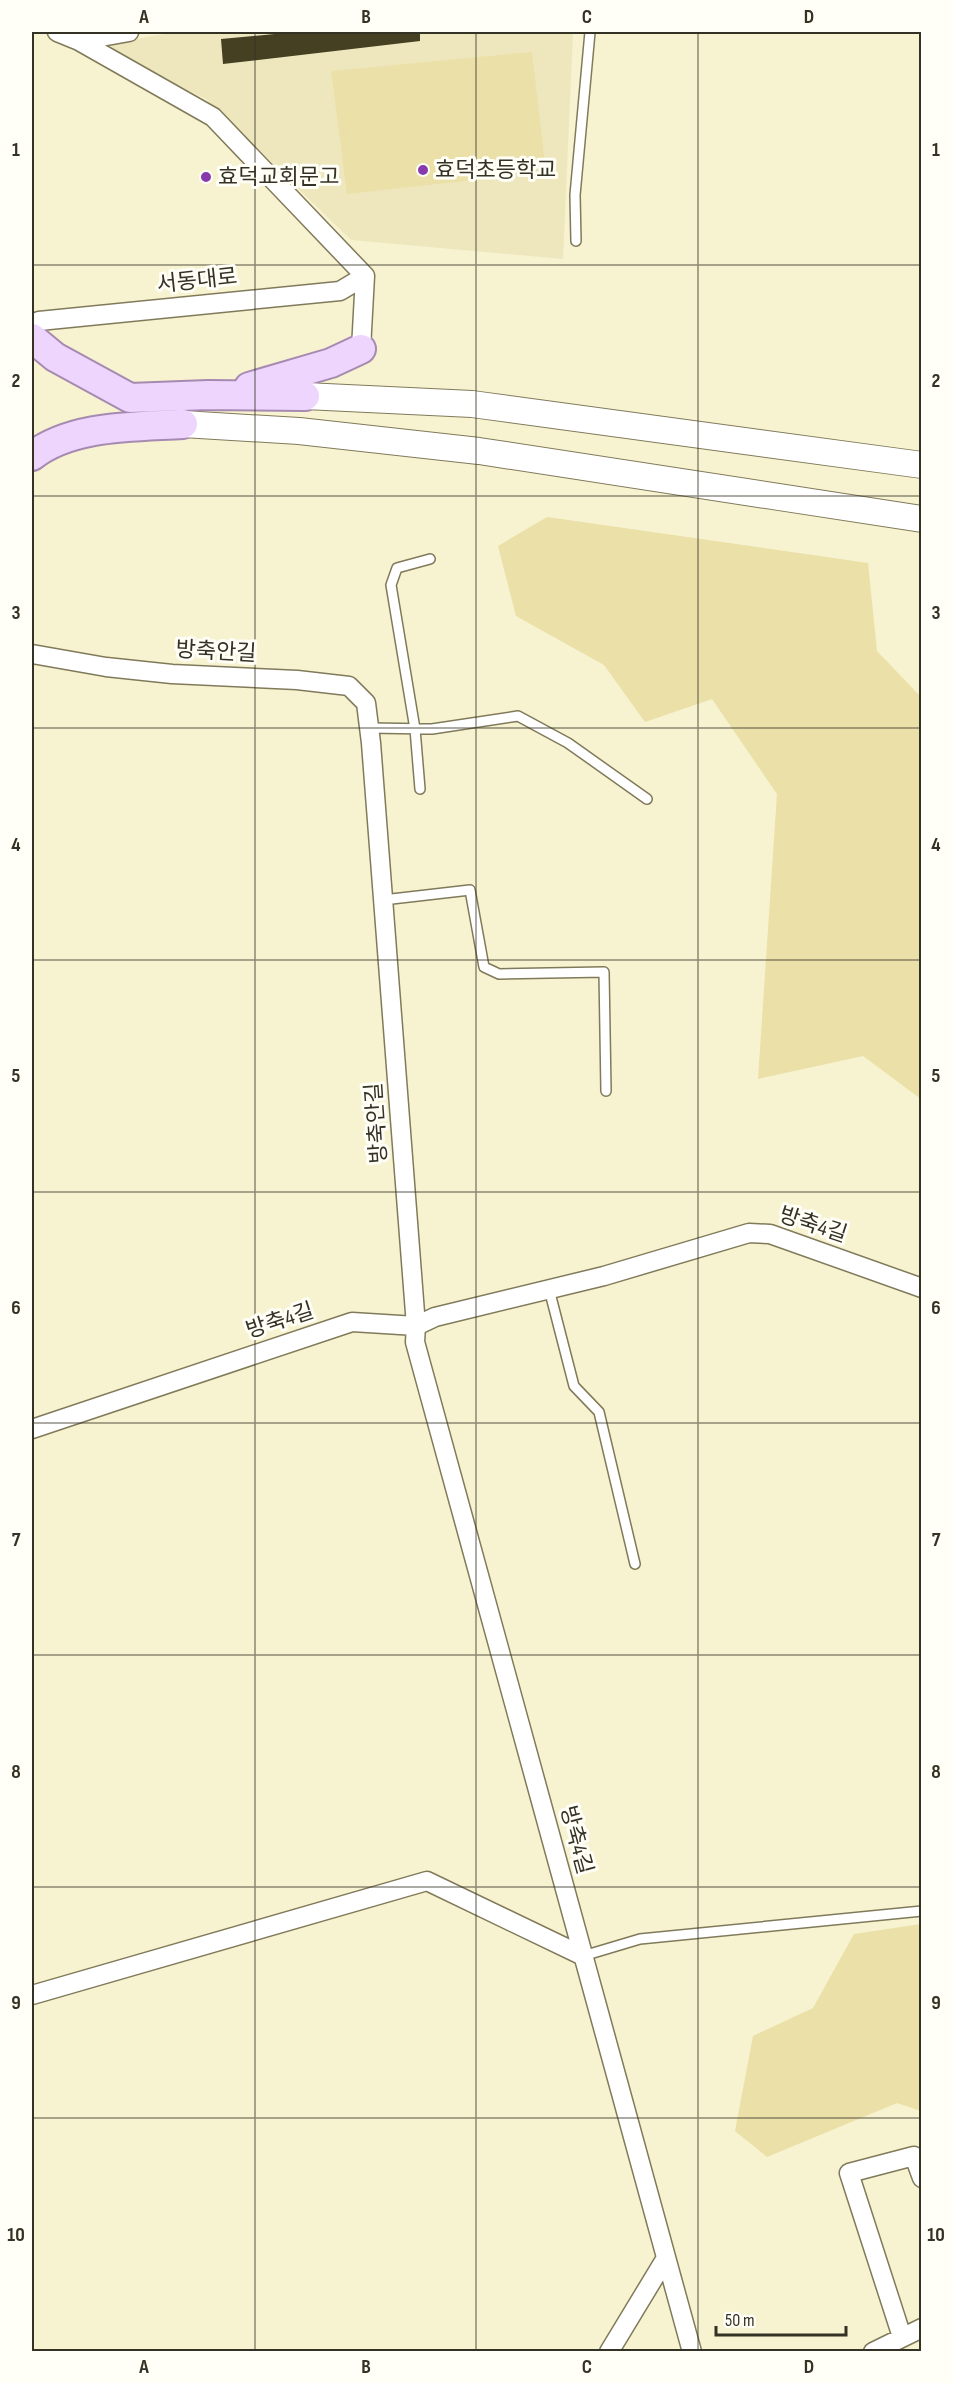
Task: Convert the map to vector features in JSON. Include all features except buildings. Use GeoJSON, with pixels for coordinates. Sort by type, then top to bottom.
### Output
{"type":"FeatureCollection","features":[{"type":"Feature","properties":{"kind":"main road"},"geometry":{"type":"LineString","coordinates":[[32,338],[55,357],[130,398],[221,395],[305,396]]}},
{"type":"Feature","properties":{"kind":"main road"},"geometry":{"type":"LineString","coordinates":[[221,395],[331,363],[361,349]]}},
{"type":"Feature","properties":{"kind":"main road"},"geometry":{"type":"LineString","coordinates":[[32,456],[67,437],[124,428],[183,424]]}},
{"type":"Feature","properties":{"kind":"street"},"geometry":{"type":"LineString","coordinates":[[57,32],[79,41],[213,117],[365,276],[361,349]]}},
{"type":"Feature","properties":{"kind":"street"},"geometry":{"type":"LineString","coordinates":[[79,41],[129,32]]}},
{"type":"Feature","properties":{"kind":"street","name":"서동대로"},"geometry":{"type":"LineString","coordinates":[[32,324],[39,321],[340,291],[365,276]]}},
{"type":"Feature","properties":{"kind":"street"},"geometry":{"type":"LineString","coordinates":[[305,396],[472,404],[921,465]]}},
{"type":"Feature","properties":{"kind":"street"},"geometry":{"type":"LineString","coordinates":[[183,424],[299,431],[479,451],[921,519]]}},
{"type":"Feature","properties":{"kind":"street","name":"방축안길"},"geometry":{"type":"LineString","coordinates":[[32,654],[106,667],[172,674],[297,680],[349,686],[366,703],[416,1334]]}},
{"type":"Feature","properties":{"kind":"street","name":"방축4길"},"geometry":{"type":"LineString","coordinates":[[416,1334],[435,1317],[604,1276],[749,1233],[770,1234],[921,1288]]}},
{"type":"Feature","properties":{"kind":"street","name":"방축4길"},"geometry":{"type":"LineString","coordinates":[[32,1429],[352,1322],[416,1334]]}},
{"type":"Feature","properties":{"kind":"street","name":"방축4길"},"geometry":{"type":"LineString","coordinates":[[416,1334],[692,2352]]}},
{"type":"Feature","properties":{"kind":"street"},"geometry":{"type":"LineString","coordinates":[[32,1995],[427,1881],[583,1956]]}},
{"type":"Feature","properties":{"kind":"street"},"geometry":{"type":"LineString","coordinates":[[902,2337],[849,2173],[914,2156],[921,2178]]}},
{"type":"Feature","properties":{"kind":"street"},"geometry":{"type":"LineString","coordinates":[[609,2352],[666,2258]]}},
{"type":"Feature","properties":{"kind":"street"},"geometry":{"type":"LineString","coordinates":[[873,2352],[921,2328]]}},
{"type":"Feature","properties":{"kind":"lane"},"geometry":{"type":"LineString","coordinates":[[576,241],[574,195],[590,32]]}},
{"type":"Feature","properties":{"kind":"lane"},"geometry":{"type":"LineString","coordinates":[[420,789],[415,729],[391,585],[397,568],[430,559]]}},
{"type":"Feature","properties":{"kind":"lane"},"geometry":{"type":"LineString","coordinates":[[369,728],[432,729],[518,716],[568,742],[647,799]]}},
{"type":"Feature","properties":{"kind":"lane"},"geometry":{"type":"LineString","coordinates":[[383,900],[470,890],[484,968],[499,974],[604,972],[606,1091]]}},
{"type":"Feature","properties":{"kind":"lane"},"geometry":{"type":"LineString","coordinates":[[549,1289],[574,1386],[599,1412],[635,1563]]}},
{"type":"Feature","properties":{"kind":"lane"},"geometry":{"type":"LineString","coordinates":[[583,1956],[640,1939],[921,1911]]}},
{"type":"Feature","properties":{"kind":"shaded area","name":"효덕초등학교"},"geometry":{"type":"Polygon","coordinates":[[[177,32],[573,32],[563,259],[351,240],[206,99],[113,54],[112,43],[177,32]]]}},
{"type":"Feature","properties":{"kind":"shaded area"},"geometry":{"type":"Polygon","coordinates":[[[532,52],[546,172],[347,194],[331,71],[532,52]]]}},
{"type":"Feature","properties":{"kind":"shaded area"},"geometry":{"type":"Polygon","coordinates":[[[547,517],[868,563],[877,651],[921,697],[921,1099],[863,1056],[758,1079],[777,794],[712,699],[645,722],[604,665],[516,616],[498,546],[547,517]]]}},
{"type":"Feature","properties":{"kind":"shaded area"},"geometry":{"type":"Polygon","coordinates":[[[921,1924],[921,2111],[897,2103],[767,2157],[735,2131],[753,2036],[813,2008],[854,1934],[921,1924]]]}},
{"type":"Feature","properties":{"kind":"place","name":"효덕초등학교"},"geometry":{"type":"Point","coordinates":[423,170]}},
{"type":"Feature","properties":{"kind":"place","name":"효덕교회문고"},"geometry":{"type":"Point","coordinates":[206,177]}}]}
